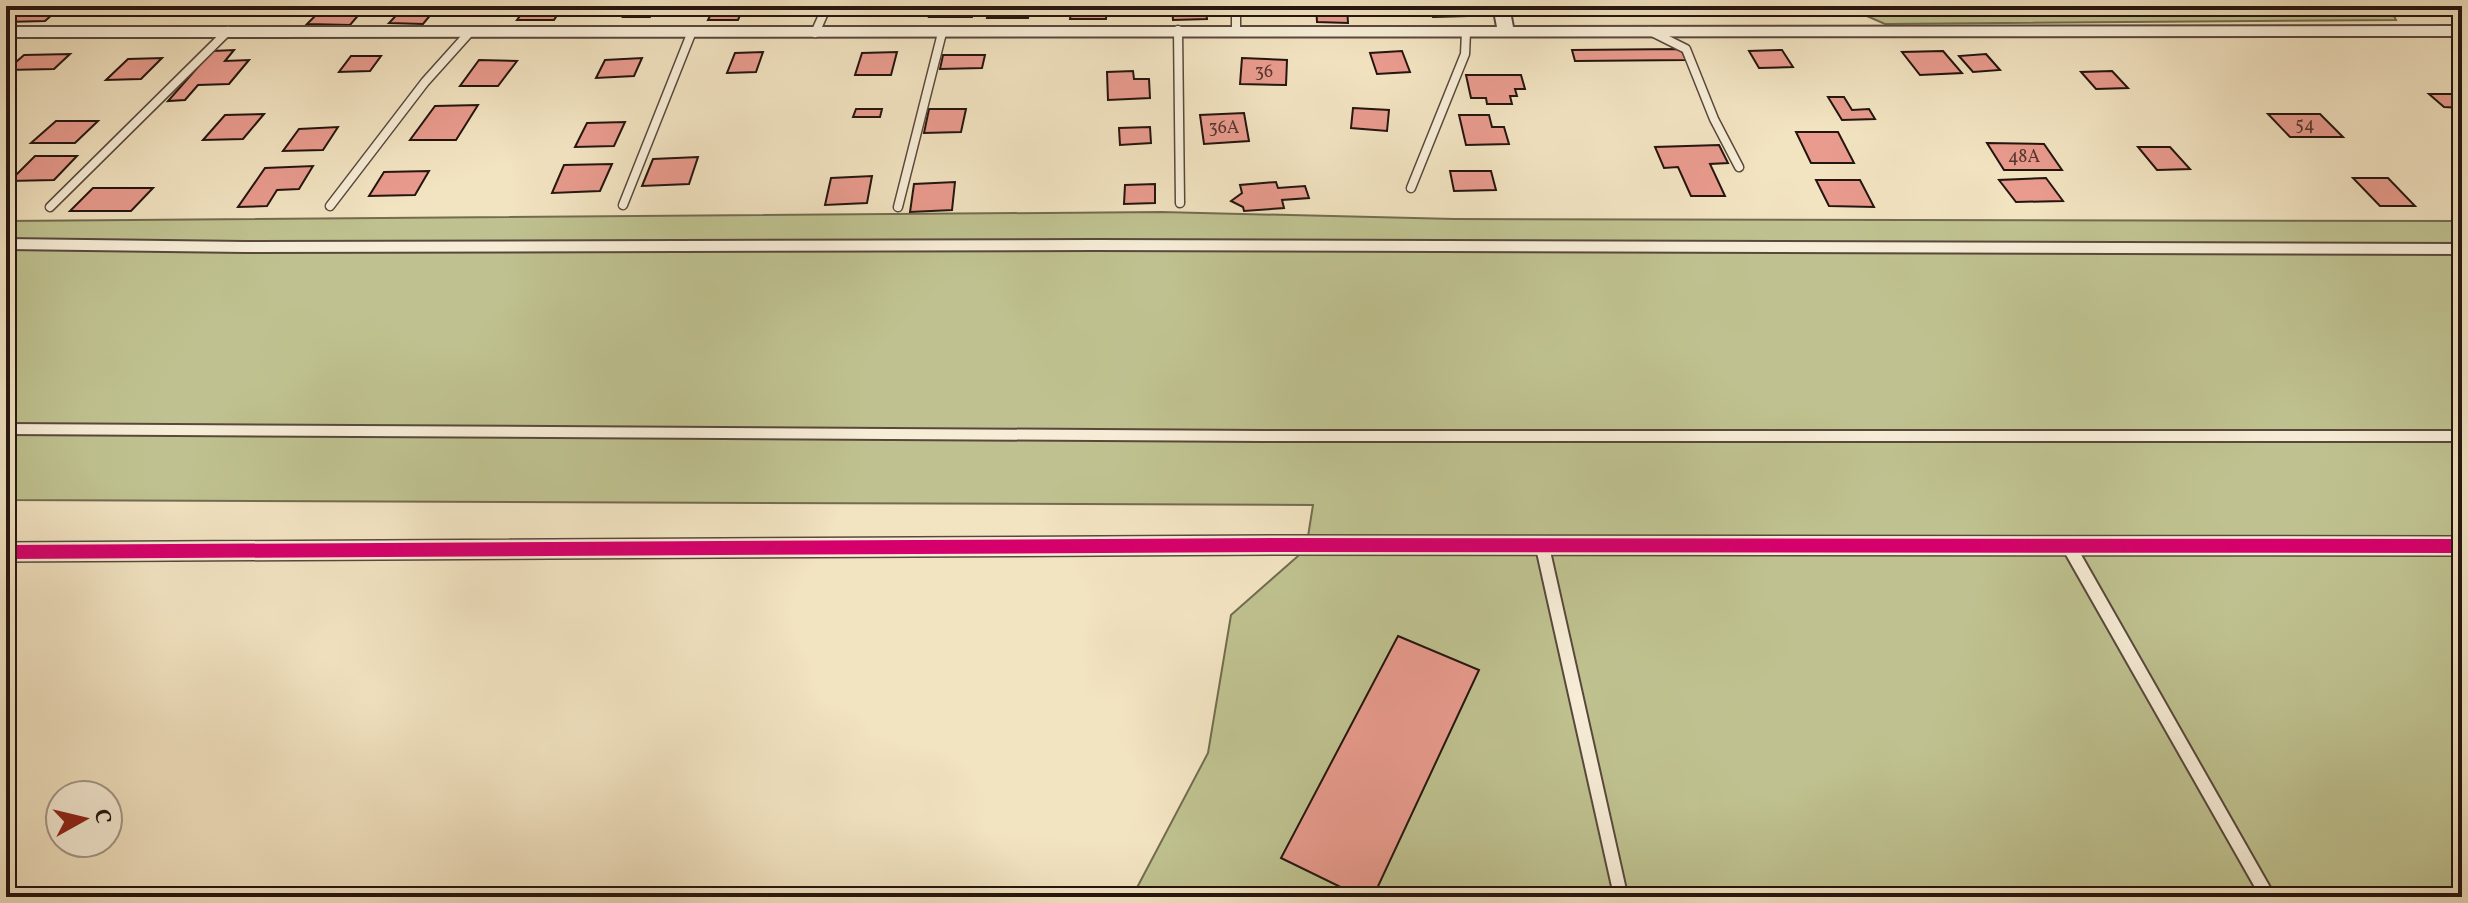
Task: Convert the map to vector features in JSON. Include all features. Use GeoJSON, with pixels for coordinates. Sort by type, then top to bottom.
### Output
{"type":"FeatureCollection","features":[{"type":"Feature","properties":{"kind":"street"},"geometry":{"type":"LineString","coordinates":[[1501,6],[1506,32]]}},
{"type":"Feature","properties":{"kind":"street"},"geometry":{"type":"LineString","coordinates":[[6,32],[2462,31]]}},
{"type":"Feature","properties":{"kind":"street"},"geometry":{"type":"LineString","coordinates":[[6,552],[1542,545],[2462,546]]}},
{"type":"Feature","properties":{"kind":"lane"},"geometry":{"type":"LineString","coordinates":[[815,33],[827,6]]}},
{"type":"Feature","properties":{"kind":"lane"},"geometry":{"type":"LineString","coordinates":[[1236,6],[1236,31]]}},
{"type":"Feature","properties":{"kind":"lane"},"geometry":{"type":"LineString","coordinates":[[1178,30],[1180,203]]}},
{"type":"Feature","properties":{"kind":"lane"},"geometry":{"type":"LineString","coordinates":[[50,207],[228,31]]}},
{"type":"Feature","properties":{"kind":"lane"},"geometry":{"type":"LineString","coordinates":[[1650,31],[1686,49],[1714,119],[1739,167]]}},
{"type":"Feature","properties":{"kind":"lane"},"geometry":{"type":"LineString","coordinates":[[1411,188],[1465,54],[1466,32]]}},
{"type":"Feature","properties":{"kind":"lane"},"geometry":{"type":"LineString","coordinates":[[330,206],[425,82],[469,33]]}},
{"type":"Feature","properties":{"kind":"lane"},"geometry":{"type":"LineString","coordinates":[[898,207],[942,33]]}},
{"type":"Feature","properties":{"kind":"lane"},"geometry":{"type":"LineString","coordinates":[[623,205],[691,34]]}},
{"type":"Feature","properties":{"kind":"lane"},"geometry":{"type":"LineString","coordinates":[[6,244],[245,247],[1095,245],[2462,249]]}},
{"type":"Feature","properties":{"kind":"lane"},"geometry":{"type":"LineString","coordinates":[[6,429],[1263,436],[2462,436]]}},
{"type":"Feature","properties":{"kind":"lane"},"geometry":{"type":"LineString","coordinates":[[1542,545],[1621,897]]}},
{"type":"Feature","properties":{"kind":"lane"},"geometry":{"type":"LineString","coordinates":[[2068,545],[2268,897]]}},
{"type":"Feature","properties":{"kind":"green space"},"geometry":{"type":"Polygon","coordinates":[[[1844,6],[2389,6],[2396,20],[1885,24],[1844,6]]]}},
{"type":"Feature","properties":{"kind":"green space"},"geometry":{"type":"Polygon","coordinates":[[[1161,212],[1455,219],[2462,221],[2462,897],[1132,897],[1208,753],[1231,615],[1306,549],[1313,505],[6,500],[6,221],[1161,212]]]}},
{"type":"Feature","properties":{"kind":"building"},"geometry":{"type":"Polygon","coordinates":[[[25,6],[62,6],[45,21],[6,22],[25,6]]]}},
{"type":"Feature","properties":{"kind":"building"},"geometry":{"type":"Polygon","coordinates":[[[405,6],[438,6],[423,24],[389,23],[405,6]]]}},
{"type":"Feature","properties":{"kind":"building"},"geometry":{"type":"Polygon","coordinates":[[[527,6],[563,6],[554,20],[517,20],[527,6]]]}},
{"type":"Feature","properties":{"kind":"building"},"geometry":{"type":"Polygon","coordinates":[[[629,6],[656,6],[650,17],[623,17],[629,6]]]}},
{"type":"Feature","properties":{"kind":"building"},"geometry":{"type":"Polygon","coordinates":[[[715,6],[744,6],[738,20],[708,20],[715,6]]]}},
{"type":"Feature","properties":{"kind":"building"},"geometry":{"type":"Polygon","coordinates":[[[836,6],[871,6],[870,13],[833,14],[836,6]]]}},
{"type":"Feature","properties":{"kind":"building"},"geometry":{"type":"Polygon","coordinates":[[[933,6],[974,6],[972,17],[929,17],[933,6]]]}},
{"type":"Feature","properties":{"kind":"building"},"geometry":{"type":"Polygon","coordinates":[[[991,6],[1031,6],[1028,18],[987,18],[991,6]]]}},
{"type":"Feature","properties":{"kind":"building"},"geometry":{"type":"Polygon","coordinates":[[[1072,6],[1107,6],[1106,19],[1070,19],[1072,6]]]}},
{"type":"Feature","properties":{"kind":"building"},"geometry":{"type":"Polygon","coordinates":[[[1172,6],[1205,6],[1207,19],[1173,20],[1172,6]]]}},
{"type":"Feature","properties":{"kind":"building"},"geometry":{"type":"Polygon","coordinates":[[[1316,6],[1347,6],[1348,23],[1317,22],[1316,6]]]}},
{"type":"Feature","properties":{"kind":"building"},"geometry":{"type":"Polygon","coordinates":[[[1429,6],[1463,6],[1467,16],[1433,17],[1429,6]]]}},
{"type":"Feature","properties":{"kind":"building"},"geometry":{"type":"Polygon","coordinates":[[[320,11],[362,11],[350,25],[307,24],[320,11]]]}},
{"type":"Feature","properties":{"kind":"building"},"geometry":{"type":"Polygon","coordinates":[[[1681,49],[1686,60],[1575,61],[1572,50],[1681,49]]]}},
{"type":"Feature","properties":{"kind":"building"},"geometry":{"type":"Polygon","coordinates":[[[234,50],[225,61],[249,60],[229,84],[198,85],[185,100],[168,101],[212,51],[234,50]]]}},
{"type":"Feature","properties":{"kind":"building"},"geometry":{"type":"Polygon","coordinates":[[[1782,50],[1793,67],[1759,68],[1749,51],[1782,50]]]}},
{"type":"Feature","properties":{"kind":"building"},"geometry":{"type":"Polygon","coordinates":[[[1402,51],[1410,72],[1377,74],[1370,53],[1402,51]]]}},
{"type":"Feature","properties":{"kind":"building"},"geometry":{"type":"Polygon","coordinates":[[[1943,51],[1962,73],[1920,75],[1902,52],[1943,51]]]}},
{"type":"Feature","properties":{"kind":"building"},"geometry":{"type":"Polygon","coordinates":[[[763,52],[756,72],[727,73],[735,53],[763,52]]]}},
{"type":"Feature","properties":{"kind":"building"},"geometry":{"type":"Polygon","coordinates":[[[897,52],[891,75],[855,75],[862,53],[897,52]]]}},
{"type":"Feature","properties":{"kind":"building"},"geometry":{"type":"Polygon","coordinates":[[[70,54],[54,69],[7,70],[24,55],[70,54]]]}},
{"type":"Feature","properties":{"kind":"building"},"geometry":{"type":"Polygon","coordinates":[[[1986,54],[2000,70],[1973,72],[1959,56],[1986,54]]]}},
{"type":"Feature","properties":{"kind":"building"},"geometry":{"type":"Polygon","coordinates":[[[943,55],[985,55],[982,68],[940,69],[943,55]]]}},
{"type":"Feature","properties":{"kind":"building"},"geometry":{"type":"Polygon","coordinates":[[[351,56],[381,56],[370,71],[339,72],[351,56]]]}},
{"type":"Feature","properties":{"kind":"building"},"geometry":{"type":"Polygon","coordinates":[[[162,58],[141,79],[106,80],[128,59],[162,58]]]}},
{"type":"Feature","properties":{"kind":"building"},"geometry":{"type":"Polygon","coordinates":[[[642,58],[634,76],[596,78],[605,60],[642,58]]]}},
{"type":"Feature","properties":{"kind":"building"},"geometry":{"type":"Polygon","coordinates":[[[1242,58],[1287,60],[1286,85],[1240,84],[1242,58]]]}},
{"type":"Feature","properties":{"kind":"building"},"geometry":{"type":"Polygon","coordinates":[[[479,60],[517,61],[498,86],[460,86],[479,60]]]}},
{"type":"Feature","properties":{"kind":"building"},"geometry":{"type":"Polygon","coordinates":[[[1133,71],[1134,79],[1149,79],[1150,98],[1108,100],[1107,72],[1133,71]]]}},
{"type":"Feature","properties":{"kind":"building"},"geometry":{"type":"Polygon","coordinates":[[[2112,71],[2128,88],[2096,89],[2081,72],[2112,71]]]}},
{"type":"Feature","properties":{"kind":"building"},"geometry":{"type":"Polygon","coordinates":[[[1466,75],[1521,75],[1525,89],[1515,89],[1517,96],[1510,96],[1512,104],[1487,104],[1486,98],[1471,98],[1466,75]]]}},
{"type":"Feature","properties":{"kind":"building"},"geometry":{"type":"Polygon","coordinates":[[[2429,94],[2457,94],[2462,99],[2462,108],[2444,107],[2429,94]]]}},
{"type":"Feature","properties":{"kind":"building"},"geometry":{"type":"Polygon","coordinates":[[[1828,97],[1844,97],[1852,110],[1869,109],[1875,119],[1842,120],[1828,97]]]}},
{"type":"Feature","properties":{"kind":"building"},"geometry":{"type":"Polygon","coordinates":[[[478,105],[456,140],[410,140],[435,106],[478,105]]]}},
{"type":"Feature","properties":{"kind":"building"},"geometry":{"type":"Polygon","coordinates":[[[1353,108],[1389,110],[1387,131],[1351,128],[1353,108]]]}},
{"type":"Feature","properties":{"kind":"building"},"geometry":{"type":"Polygon","coordinates":[[[856,109],[882,109],[880,117],[853,117],[856,109]]]}},
{"type":"Feature","properties":{"kind":"building"},"geometry":{"type":"Polygon","coordinates":[[[929,109],[966,109],[961,132],[924,133],[929,109]]]}},
{"type":"Feature","properties":{"kind":"building"},"geometry":{"type":"Polygon","coordinates":[[[1244,113],[1249,141],[1204,144],[1200,115],[1244,113]]]}},
{"type":"Feature","properties":{"kind":"building"},"geometry":{"type":"Polygon","coordinates":[[[264,114],[243,139],[203,140],[225,115],[264,114]]]}},
{"type":"Feature","properties":{"kind":"building"},"geometry":{"type":"Polygon","coordinates":[[[2268,114],[2320,114],[2343,137],[2290,137],[2268,114]]]}},
{"type":"Feature","properties":{"kind":"building"},"geometry":{"type":"Polygon","coordinates":[[[1459,115],[1489,115],[1492,127],[1504,127],[1509,144],[1466,145],[1459,115]]]}},
{"type":"Feature","properties":{"kind":"building"},"geometry":{"type":"Polygon","coordinates":[[[56,121],[98,121],[75,143],[31,143],[56,121]]]}},
{"type":"Feature","properties":{"kind":"building"},"geometry":{"type":"Polygon","coordinates":[[[625,122],[614,146],[575,147],[587,123],[625,122]]]}},
{"type":"Feature","properties":{"kind":"building"},"geometry":{"type":"Polygon","coordinates":[[[338,127],[323,150],[283,151],[299,129],[338,127]]]}},
{"type":"Feature","properties":{"kind":"building"},"geometry":{"type":"Polygon","coordinates":[[[1150,127],[1151,143],[1120,145],[1119,128],[1150,127]]]}},
{"type":"Feature","properties":{"kind":"building"},"geometry":{"type":"Polygon","coordinates":[[[1796,132],[1838,132],[1854,163],[1811,163],[1796,132]]]}},
{"type":"Feature","properties":{"kind":"building"},"geometry":{"type":"Polygon","coordinates":[[[1987,143],[2044,144],[2062,170],[2004,170],[1987,143]]]}},
{"type":"Feature","properties":{"kind":"building"},"geometry":{"type":"Polygon","coordinates":[[[1719,145],[1728,163],[1710,164],[1725,196],[1691,196],[1678,167],[1664,168],[1655,147],[1719,145]]]}},
{"type":"Feature","properties":{"kind":"building"},"geometry":{"type":"Polygon","coordinates":[[[2138,147],[2170,147],[2190,169],[2157,170],[2138,147]]]}},
{"type":"Feature","properties":{"kind":"building"},"geometry":{"type":"Polygon","coordinates":[[[35,156],[77,156],[54,180],[10,181],[35,156]]]}},
{"type":"Feature","properties":{"kind":"building"},"geometry":{"type":"Polygon","coordinates":[[[698,157],[689,184],[642,186],[653,159],[698,157]]]}},
{"type":"Feature","properties":{"kind":"building"},"geometry":{"type":"Polygon","coordinates":[[[612,164],[600,191],[552,193],[564,165],[612,164]]]}},
{"type":"Feature","properties":{"kind":"building"},"geometry":{"type":"Polygon","coordinates":[[[313,166],[299,189],[277,190],[267,206],[238,207],[265,168],[313,166]]]}},
{"type":"Feature","properties":{"kind":"building"},"geometry":{"type":"Polygon","coordinates":[[[429,171],[415,195],[369,196],[384,172],[429,171]]]}},
{"type":"Feature","properties":{"kind":"building"},"geometry":{"type":"Polygon","coordinates":[[[1450,171],[1491,171],[1496,190],[1454,191],[1450,171]]]}},
{"type":"Feature","properties":{"kind":"building"},"geometry":{"type":"Polygon","coordinates":[[[872,176],[867,203],[825,205],[831,178],[872,176]]]}},
{"type":"Feature","properties":{"kind":"building"},"geometry":{"type":"Polygon","coordinates":[[[2046,178],[2063,201],[2016,202],[1999,180],[2046,178]]]}},
{"type":"Feature","properties":{"kind":"building"},"geometry":{"type":"Polygon","coordinates":[[[2353,178],[2388,178],[2415,206],[2380,206],[2353,178]]]}},
{"type":"Feature","properties":{"kind":"building"},"geometry":{"type":"Polygon","coordinates":[[[1816,180],[1860,180],[1874,207],[1829,206],[1816,180]]]}},
{"type":"Feature","properties":{"kind":"building"},"geometry":{"type":"Polygon","coordinates":[[[955,182],[952,210],[910,212],[914,184],[955,182]]]}},
{"type":"Feature","properties":{"kind":"building"},"geometry":{"type":"Polygon","coordinates":[[[1276,182],[1278,188],[1305,186],[1309,198],[1282,200],[1284,208],[1244,211],[1243,207],[1231,201],[1242,193],[1240,185],[1276,182]]]}},
{"type":"Feature","properties":{"kind":"building"},"geometry":{"type":"Polygon","coordinates":[[[1155,184],[1155,203],[1124,204],[1125,185],[1155,184]]]}},
{"type":"Feature","properties":{"kind":"building"},"geometry":{"type":"Polygon","coordinates":[[[93,188],[153,188],[131,211],[70,211],[93,188]]]}},
{"type":"Feature","properties":{"kind":"building"},"geometry":{"type":"Polygon","coordinates":[[[1398,636],[1479,670],[1373,897],[1361,897],[1281,858],[1398,636]]]}},
{"type":"Feature","properties":{"kind":"cycle path"},"geometry":{"type":"LineString","coordinates":[[6,552],[1274,545],[2462,546]]}}]}
